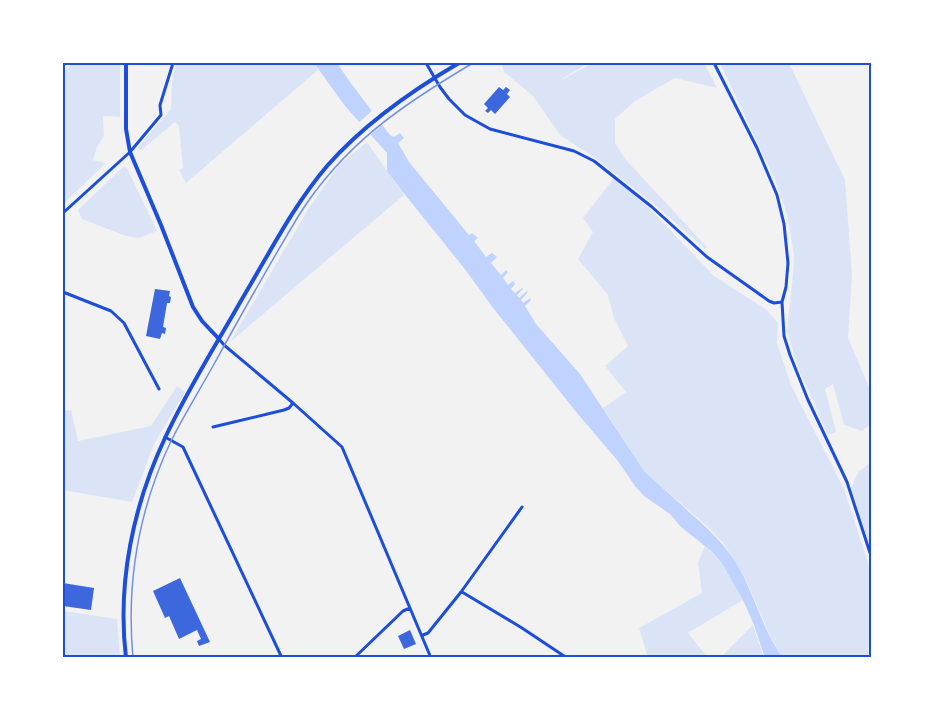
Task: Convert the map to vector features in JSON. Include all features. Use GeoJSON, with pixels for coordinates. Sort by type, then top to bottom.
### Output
{"type":"FeatureCollection","features":[{"type":"Feature","properties":{"kind":"street"},"geometry":{"type":"LineString","coordinates":[[126,63],[126,129],[130,152],[196,312],[224,345],[342,447],[432,658]]}},
{"type":"Feature","properties":{"kind":"street"},"geometry":{"type":"LineString","coordinates":[[63,213],[130,152],[161,115],[160,105],[173,63]]}},
{"type":"Feature","properties":{"kind":"street"},"geometry":{"type":"LineString","coordinates":[[426,63],[449,99],[465,115],[490,129],[574,151],[594,161],[652,207],[706,257],[769,301],[782,302]]}},
{"type":"Feature","properties":{"kind":"street"},"geometry":{"type":"LineString","coordinates":[[126,658],[123,605],[128,553],[134,525],[165,437],[219,339],[291,216],[314,182],[337,155],[371,124],[424,85],[459,63]]}},
{"type":"Feature","properties":{"kind":"street"},"geometry":{"type":"LineString","coordinates":[[714,63],[757,148],[777,195],[784,224],[788,263],[782,302],[784,336],[808,400],[847,482],[872,559]]}},
{"type":"Feature","properties":{"kind":"street"},"geometry":{"type":"LineString","coordinates":[[63,292],[111,311],[124,323],[159,389]]}},
{"type":"Feature","properties":{"kind":"street"},"geometry":{"type":"LineString","coordinates":[[213,428],[284,410],[293,403]]}},
{"type":"Feature","properties":{"kind":"street"},"geometry":{"type":"LineString","coordinates":[[165,437],[183,447],[282,658]]}},
{"type":"Feature","properties":{"kind":"street"},"geometry":{"type":"LineString","coordinates":[[423,635],[428,633],[461,592],[522,507]]}},
{"type":"Feature","properties":{"kind":"street"},"geometry":{"type":"LineString","coordinates":[[461,592],[567,658]]}},
{"type":"Feature","properties":{"kind":"street"},"geometry":{"type":"LineString","coordinates":[[354,658],[403,611],[410,608]]}},
{"type":"Feature","properties":{"kind":"shaded area"},"geometry":{"type":"Polygon","coordinates":[[[71,63],[120,63],[120,117],[103,116],[104,136],[93,160],[106,163],[63,204],[63,72],[71,63]]]}},
{"type":"Feature","properties":{"kind":"shaded area"},"geometry":{"type":"Polygon","coordinates":[[[176,63],[314,63],[318,70],[186,183],[179,170],[183,168],[179,126],[175,122],[140,151],[138,147],[171,109],[172,82],[176,63]]]}},
{"type":"Feature","properties":{"kind":"shaded area"},"geometry":{"type":"Polygon","coordinates":[[[502,63],[588,63],[557,82],[593,63],[704,63],[717,88],[675,78],[635,101],[615,119],[615,143],[626,160],[707,247],[705,249],[654,204],[595,158],[560,135],[533,96],[504,72],[502,63]]]}},
{"type":"Feature","properties":{"kind":"shaded area"},"geometry":{"type":"Polygon","coordinates":[[[720,63],[789,63],[845,180],[852,274],[848,338],[872,394],[872,423],[862,431],[844,425],[833,384],[825,389],[836,432],[828,435],[798,367],[787,331],[794,255],[787,214],[776,182],[720,63]]]}},
{"type":"Feature","properties":{"kind":"shaded area"},"geometry":{"type":"Polygon","coordinates":[[[367,142],[404,195],[230,342],[309,208],[339,165],[367,142]]]}},
{"type":"Feature","properties":{"kind":"shaded area"},"geometry":{"type":"Polygon","coordinates":[[[123,167],[127,168],[157,231],[139,238],[126,236],[82,219],[78,210],[123,167]]]}},
{"type":"Feature","properties":{"kind":"shaded area"},"geometry":{"type":"Polygon","coordinates":[[[614,178],[650,209],[714,276],[767,310],[778,323],[777,343],[791,385],[844,489],[872,575],[872,658],[782,658],[745,578],[724,544],[644,471],[603,408],[626,392],[605,366],[628,346],[614,318],[608,295],[578,259],[593,232],[583,218],[614,178]]]}},
{"type":"Feature","properties":{"kind":"shaded area"},"geometry":{"type":"Polygon","coordinates":[[[177,386],[185,392],[154,444],[132,502],[63,490],[63,411],[71,410],[78,441],[151,426],[177,386]]]}},
{"type":"Feature","properties":{"kind":"shaded area"},"geometry":{"type":"Polygon","coordinates":[[[872,462],[872,553],[851,488],[859,471],[872,462]]]}},
{"type":"Feature","properties":{"kind":"shaded area"},"geometry":{"type":"Polygon","coordinates":[[[705,546],[721,562],[743,600],[688,633],[708,658],[648,658],[639,628],[702,593],[698,563],[705,546]]]}},
{"type":"Feature","properties":{"kind":"shaded area"},"geometry":{"type":"Polygon","coordinates":[[[63,611],[117,619],[120,658],[63,658],[63,611]]]}},
{"type":"Feature","properties":{"kind":"shaded area"},"geometry":{"type":"Polygon","coordinates":[[[753,625],[764,658],[720,658],[753,625]]]}},
{"type":"Feature","properties":{"kind":"water"},"geometry":{"type":"Polygon","coordinates":[[[314,63],[337,63],[390,135],[394,137],[400,133],[404,138],[398,143],[409,162],[469,235],[472,233],[478,238],[474,241],[486,257],[492,253],[497,257],[491,263],[501,275],[506,270],[508,272],[503,278],[508,285],[513,281],[515,284],[511,289],[515,293],[523,289],[517,295],[519,298],[528,292],[521,300],[523,303],[530,298],[531,300],[525,306],[536,324],[580,374],[644,471],[709,530],[735,561],[782,658],[765,658],[743,600],[721,562],[681,527],[670,514],[644,496],[635,486],[618,461],[577,413],[402,191],[387,171],[387,153],[345,106],[314,63]]]}},
{"type":"Feature","properties":{"kind":"pier"},"geometry":{"type":"Polygon","coordinates":[[[374,109],[384,123],[368,137],[356,125],[374,109]]]}},
{"type":"Feature","properties":{"kind":"building"},"geometry":{"type":"Polygon","coordinates":[[[499,87],[503,90],[506,87],[510,90],[507,94],[510,97],[495,114],[491,110],[488,113],[485,111],[488,108],[484,104],[499,87]]]}},
{"type":"Feature","properties":{"kind":"building"},"geometry":{"type":"Polygon","coordinates":[[[155,289],[170,291],[169,296],[171,297],[170,303],[167,303],[163,327],[166,328],[165,334],[162,333],[160,339],[146,336],[155,289]]]}},
{"type":"Feature","properties":{"kind":"building"},"geometry":{"type":"Polygon","coordinates":[[[180,578],[210,642],[199,646],[197,641],[201,639],[197,630],[179,639],[169,616],[165,618],[153,591],[180,578]]]}},
{"type":"Feature","properties":{"kind":"building"},"geometry":{"type":"Polygon","coordinates":[[[63,583],[94,588],[91,610],[63,606],[63,583]]]}},
{"type":"Feature","properties":{"kind":"building"},"geometry":{"type":"Polygon","coordinates":[[[410,630],[416,644],[404,649],[398,636],[410,630]]]}},
{"type":"Feature","properties":{"kind":"tram line"},"geometry":{"type":"LineString","coordinates":[[133,658],[131,630],[133,574],[150,494],[176,431],[266,271],[299,215],[335,167],[376,128],[422,94],[473,63]]}}]}
